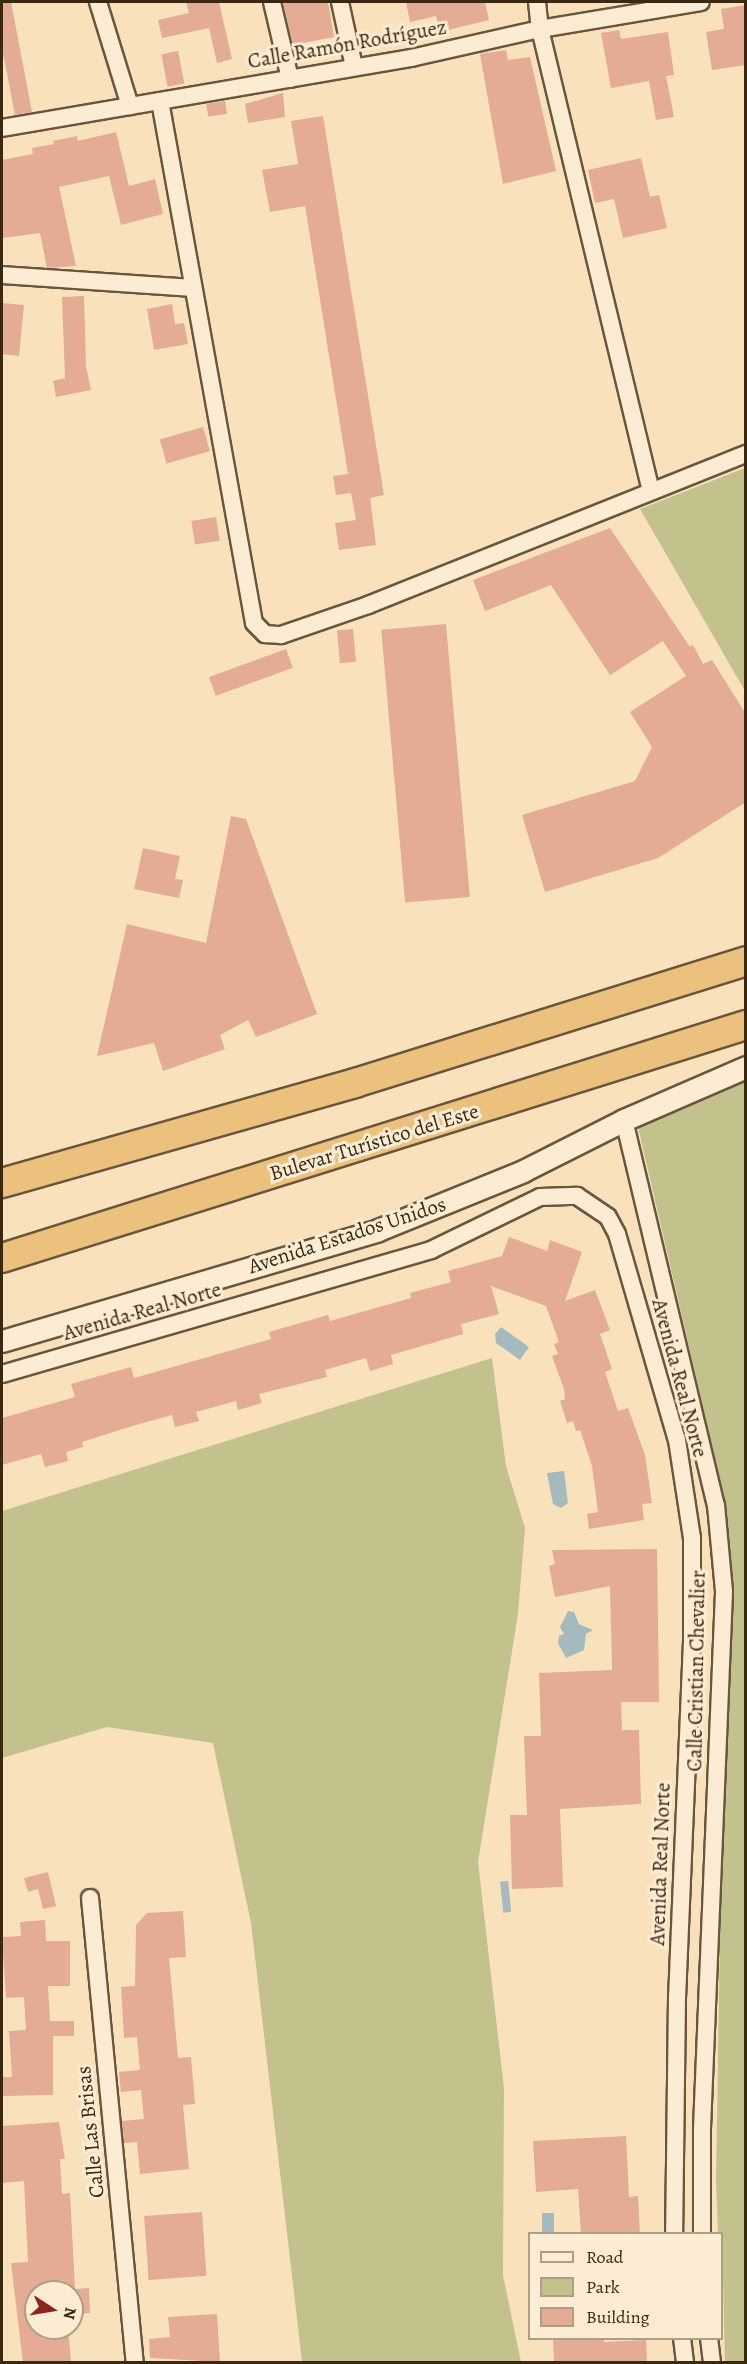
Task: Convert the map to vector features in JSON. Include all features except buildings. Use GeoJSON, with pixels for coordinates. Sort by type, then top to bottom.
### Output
{"type":"FeatureCollection","features":[{"type":"Feature","properties":{"kind":"highway"},"geometry":{"type":"LineString","coordinates":[[2,1183],[355,1083],[746,961]]}},
{"type":"Feature","properties":{"kind":"highway","name":"Bulevar Turístico del Este"},"geometry":{"type":"LineString","coordinates":[[2,1258],[746,1025]]}},
{"type":"Feature","properties":{"kind":"street"},"geometry":{"type":"LineString","coordinates":[[98,2],[130,106]]}},
{"type":"Feature","properties":{"kind":"street"},"geometry":{"type":"LineString","coordinates":[[272,2],[290,79]]}},
{"type":"Feature","properties":{"kind":"street"},"geometry":{"type":"LineString","coordinates":[[340,2],[354,67]]}},
{"type":"Feature","properties":{"kind":"street"},"geometry":{"type":"LineString","coordinates":[[537,2],[540,29],[651,490]]}},
{"type":"Feature","properties":{"kind":"street","name":"Calle Ramón Rodríguez"},"geometry":{"type":"LineString","coordinates":[[2,128],[290,79],[540,29],[701,2]]}},
{"type":"Feature","properties":{"kind":"street"},"geometry":{"type":"LineString","coordinates":[[160,101],[254,623],[265,634],[281,635],[368,605],[651,490],[746,454]]}},
{"type":"Feature","properties":{"kind":"street"},"geometry":{"type":"LineString","coordinates":[[2,275],[193,288]]}},
{"type":"Feature","properties":{"kind":"street","name":"Avenida Estados Unidos"},"geometry":{"type":"LineString","coordinates":[[2,1341],[378,1230],[523,1171],[624,1120],[746,1067]]}},
{"type":"Feature","properties":{"kind":"street","name":"Calle Cristian Chevalier"},"geometry":{"type":"LineString","coordinates":[[624,1120],[716,1505],[724,1592],[702,2129],[702,2232]]}},
{"type":"Feature","properties":{"kind":"street","name":"Avenida Real Norte"},"geometry":{"type":"LineString","coordinates":[[2,1374],[431,1250],[540,1197],[558,1193],[577,1196],[608,1217],[621,1244],[677,1440],[692,1538],[692,1641],[676,1997],[674,2232]]}},
{"type":"Feature","properties":{"kind":"street","name":"Calle Las Brisas"},"geometry":{"type":"LineString","coordinates":[[90,1898],[135,2362]]}},
{"type":"Feature","properties":{"kind":"street"},"geometry":{"type":"LineString","coordinates":[[682,2340],[685,2362]]}},
{"type":"Feature","properties":{"kind":"street"},"geometry":{"type":"LineString","coordinates":[[709,2340],[712,2362]]}},
{"type":"Feature","properties":{"kind":"green space"},"geometry":{"type":"Polygon","coordinates":[[[745,468],[745,691],[640,509],[745,468]]]}},
{"type":"Feature","properties":{"kind":"green space"},"geometry":{"type":"Polygon","coordinates":[[[745,1079],[745,2362],[725,2362],[723,2232],[718,2232],[716,2181],[727,1510],[637,1123],[678,1110],[745,1079]]]}},
{"type":"Feature","properties":{"kind":"green space"},"geometry":{"type":"Polygon","coordinates":[[[492,1358],[506,1466],[525,1528],[518,1614],[478,1862],[504,2088],[503,2275],[521,2362],[302,2362],[251,1923],[213,1743],[107,1727],[2,1758],[2,1511],[492,1358]]]}},
{"type":"Feature","properties":{"kind":"shaded area"},"geometry":{"type":"Polygon","coordinates":[[[501,1327],[529,1347],[520,1360],[496,1343],[495,1334],[501,1327]]]}},
{"type":"Feature","properties":{"kind":"shaded area"},"geometry":{"type":"Polygon","coordinates":[[[564,1471],[568,1503],[561,1508],[553,1504],[547,1473],[564,1471]]]}},
{"type":"Feature","properties":{"kind":"shaded area"},"geometry":{"type":"Polygon","coordinates":[[[568,1611],[574,1612],[579,1624],[593,1630],[586,1634],[584,1650],[566,1658],[558,1643],[559,1636],[564,1634],[560,1627],[568,1611]]]}},
{"type":"Feature","properties":{"kind":"shaded area"},"geometry":{"type":"Polygon","coordinates":[[[508,1881],[511,1912],[503,1913],[500,1882],[508,1881]]]}},
{"type":"Feature","properties":{"kind":"shaded area"},"geometry":{"type":"Polygon","coordinates":[[[542,2213],[554,2213],[554,2232],[542,2232],[542,2213]]]}}]}
